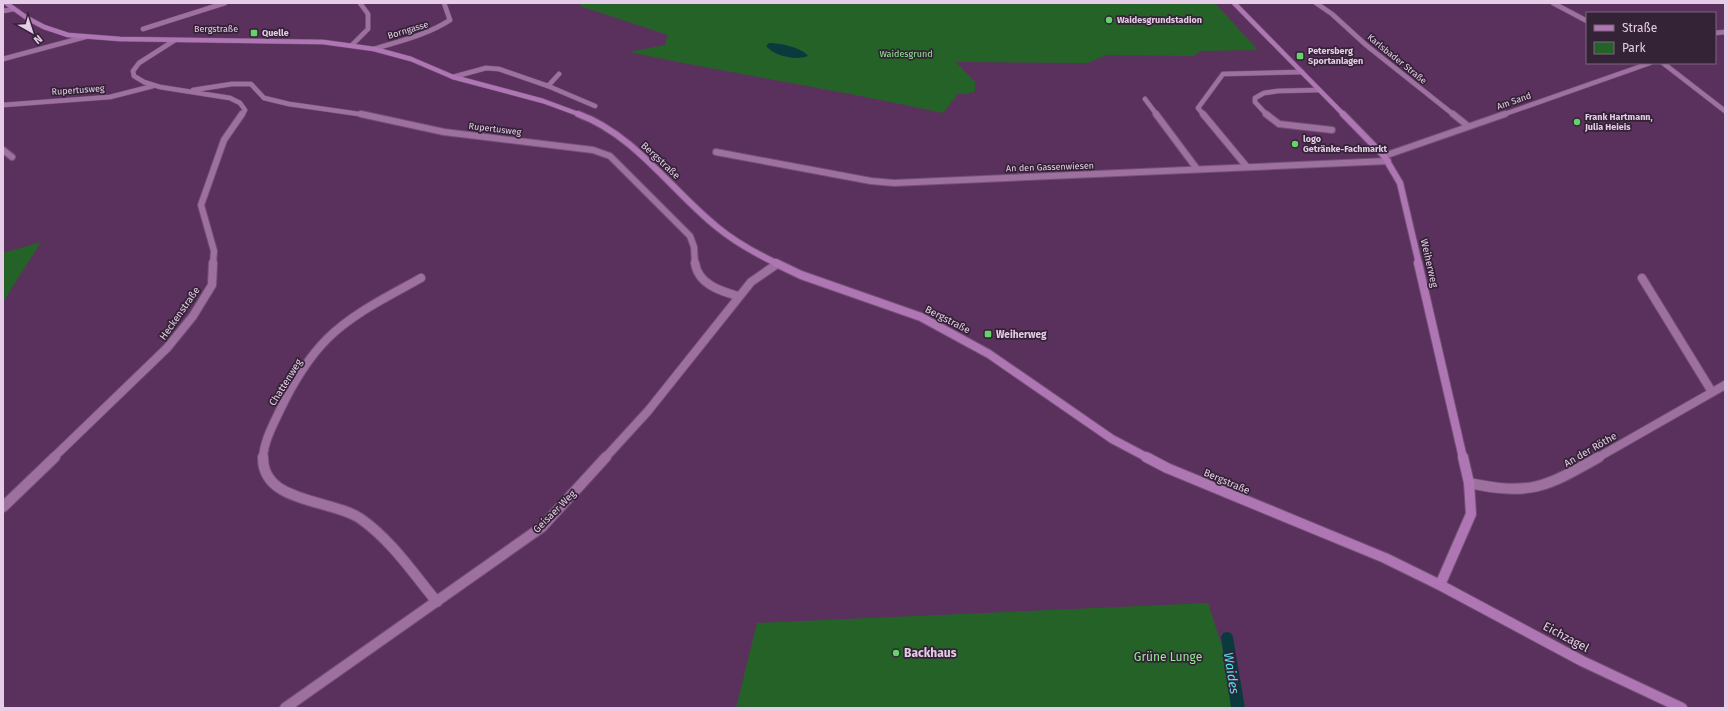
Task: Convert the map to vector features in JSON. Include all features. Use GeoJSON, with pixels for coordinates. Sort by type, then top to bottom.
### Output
{"type":"FeatureCollection","features":[{"type":"Feature","properties":{"kind":"main road","name":"Bergstraße"},"geometry":{"type":"LineString","coordinates":[[6,3],[44,27],[85,37],[120,39],[323,42],[374,48],[411,59],[453,77],[543,101],[593,119],[620,136],[718,228],[740,244],[777,264],[921,317],[988,354],[1112,440],[1167,468],[1385,558],[1440,585]]}},
{"type":"Feature","properties":{"kind":"main road","name":"Weiherweg"},"geometry":{"type":"LineString","coordinates":[[1234,3],[1386,158],[1400,183],[1469,483],[1471,514],[1440,585]]}},
{"type":"Feature","properties":{"kind":"main road","name":"Eichzagel"},"geometry":{"type":"LineString","coordinates":[[1440,585],[1582,661],[1682,708]]}},
{"type":"Feature","properties":{"kind":"street"},"geometry":{"type":"LineString","coordinates":[[143,29],[225,3]]}},
{"type":"Feature","properties":{"kind":"street"},"geometry":{"type":"LineString","coordinates":[[352,45],[365,34],[369,22],[369,15],[364,6],[360,3]]}},
{"type":"Feature","properties":{"kind":"street","name":"Borngasse"},"geometry":{"type":"LineString","coordinates":[[374,48],[429,32],[442,26],[450,20],[444,3]]}},
{"type":"Feature","properties":{"kind":"street","name":"Karlsbader Straße"},"geometry":{"type":"LineString","coordinates":[[1316,3],[1332,14],[1366,45],[1468,126]]}},
{"type":"Feature","properties":{"kind":"street"},"geometry":{"type":"LineString","coordinates":[[1553,3],[1586,20]]}},
{"type":"Feature","properties":{"kind":"street"},"geometry":{"type":"LineString","coordinates":[[3,11],[14,9]]}},
{"type":"Feature","properties":{"kind":"street"},"geometry":{"type":"LineString","coordinates":[[3,59],[85,37]]}},
{"type":"Feature","properties":{"kind":"street","name":"Heckenstraße"},"geometry":{"type":"LineString","coordinates":[[3,507],[167,348],[193,316],[212,285],[214,252],[202,213],[202,205],[224,140],[245,110],[245,107],[240,101],[233,98],[153,86],[139,82],[134,76],[133,71],[139,63],[175,40]]}},
{"type":"Feature","properties":{"kind":"street","name":"Am Sand"},"geometry":{"type":"LineString","coordinates":[[1386,158],[1468,126],[1647,64]]}},
{"type":"Feature","properties":{"kind":"street"},"geometry":{"type":"LineString","coordinates":[[1664,64],[1725,111]]}},
{"type":"Feature","properties":{"kind":"street"},"geometry":{"type":"LineString","coordinates":[[453,77],[486,68],[499,69],[548,86],[595,106]]}},
{"type":"Feature","properties":{"kind":"street"},"geometry":{"type":"LineString","coordinates":[[1247,167],[1198,108],[1223,74],[1302,72]]}},
{"type":"Feature","properties":{"kind":"street"},"geometry":{"type":"LineString","coordinates":[[548,86],[559,74]]}},
{"type":"Feature","properties":{"kind":"street","name":"Rupertusweg"},"geometry":{"type":"LineString","coordinates":[[187,91],[220,85],[251,84],[264,98],[289,104],[364,114],[444,132],[603,152],[610,156],[690,236],[696,252],[696,267],[698,274],[704,281],[714,288],[738,296]]}},
{"type":"Feature","properties":{"kind":"street","name":"Rupertusweg"},"geometry":{"type":"LineString","coordinates":[[3,105],[110,97],[153,86]]}},
{"type":"Feature","properties":{"kind":"street"},"geometry":{"type":"LineString","coordinates":[[1319,90],[1264,93],[1255,98],[1255,102],[1269,117],[1279,124],[1332,130]]}},
{"type":"Feature","properties":{"kind":"street"},"geometry":{"type":"LineString","coordinates":[[1145,99],[1197,170]]}},
{"type":"Feature","properties":{"kind":"street"},"geometry":{"type":"LineString","coordinates":[[3,150],[12,157]]}},
{"type":"Feature","properties":{"kind":"street","name":"An den Gassenwiesen"},"geometry":{"type":"LineString","coordinates":[[716,152],[871,181],[894,183],[1197,170],[1386,158]]}},
{"type":"Feature","properties":{"kind":"street","name":"Geisaer Weg"},"geometry":{"type":"LineString","coordinates":[[285,708],[542,527],[648,411],[738,296],[751,282],[777,264]]}},
{"type":"Feature","properties":{"kind":"street","name":"Chattenweg"},"geometry":{"type":"LineString","coordinates":[[421,278],[349,322],[318,350],[281,407],[265,445],[261,464],[270,480],[280,488],[295,496],[344,510],[378,532],[437,602]]}},
{"type":"Feature","properties":{"kind":"street"},"geometry":{"type":"LineString","coordinates":[[1642,278],[1712,392]]}},
{"type":"Feature","properties":{"kind":"street","name":"An der Röthe"},"geometry":{"type":"LineString","coordinates":[[1469,483],[1516,491],[1538,488],[1560,479],[1725,385]]}},
{"type":"Feature","properties":{"kind":"green space","name":"Waidesgrund"},"geometry":{"type":"Polygon","coordinates":[[[578,3],[1215,3],[1258,50],[1200,51],[1194,56],[1106,55],[1088,63],[956,62],[975,82],[975,91],[968,94],[958,94],[943,113],[629,52],[665,45],[668,35],[583,7],[578,3]]]}},
{"type":"Feature","properties":{"kind":"green space"},"geometry":{"type":"Polygon","coordinates":[[[41,242],[3,302],[3,253],[41,242]]]}},
{"type":"Feature","properties":{"kind":"green space","name":"Grüne Lunge"},"geometry":{"type":"Polygon","coordinates":[[[1208,603],[1242,708],[736,708],[757,623],[1208,603]]]}},
{"type":"Feature","properties":{"kind":"shaded area"},"geometry":{"type":"Polygon","coordinates":[[[769,43],[795,48],[808,56],[792,58],[780,55],[770,50],[766,46],[769,43]]]}},
{"type":"Feature","properties":{"kind":"waterway","name":"Waides"},"geometry":{"type":"LineString","coordinates":[[1227,637],[1238,708]]}},
{"type":"Feature","properties":{"kind":"place","name":"Waidesgrundstadion"},"geometry":{"type":"Point","coordinates":[1109,20]}},
{"type":"Feature","properties":{"kind":"place","name":"Quelle"},"geometry":{"type":"Point","coordinates":[254,33]}},
{"type":"Feature","properties":{"kind":"place","name":"Petersberg Sportanlagen"},"geometry":{"type":"Point","coordinates":[1300,56]}},
{"type":"Feature","properties":{"kind":"place","name":"Frank Hartmann, Julia Heieis"},"geometry":{"type":"Point","coordinates":[1577,122]}},
{"type":"Feature","properties":{"kind":"place","name":"logo Getränke-Fachmarkt"},"geometry":{"type":"Point","coordinates":[1295,144]}},
{"type":"Feature","properties":{"kind":"place","name":"Weiherweg"},"geometry":{"type":"Point","coordinates":[988,334]}},
{"type":"Feature","properties":{"kind":"place","name":"Backhaus"},"geometry":{"type":"Point","coordinates":[896,653]}}]}
